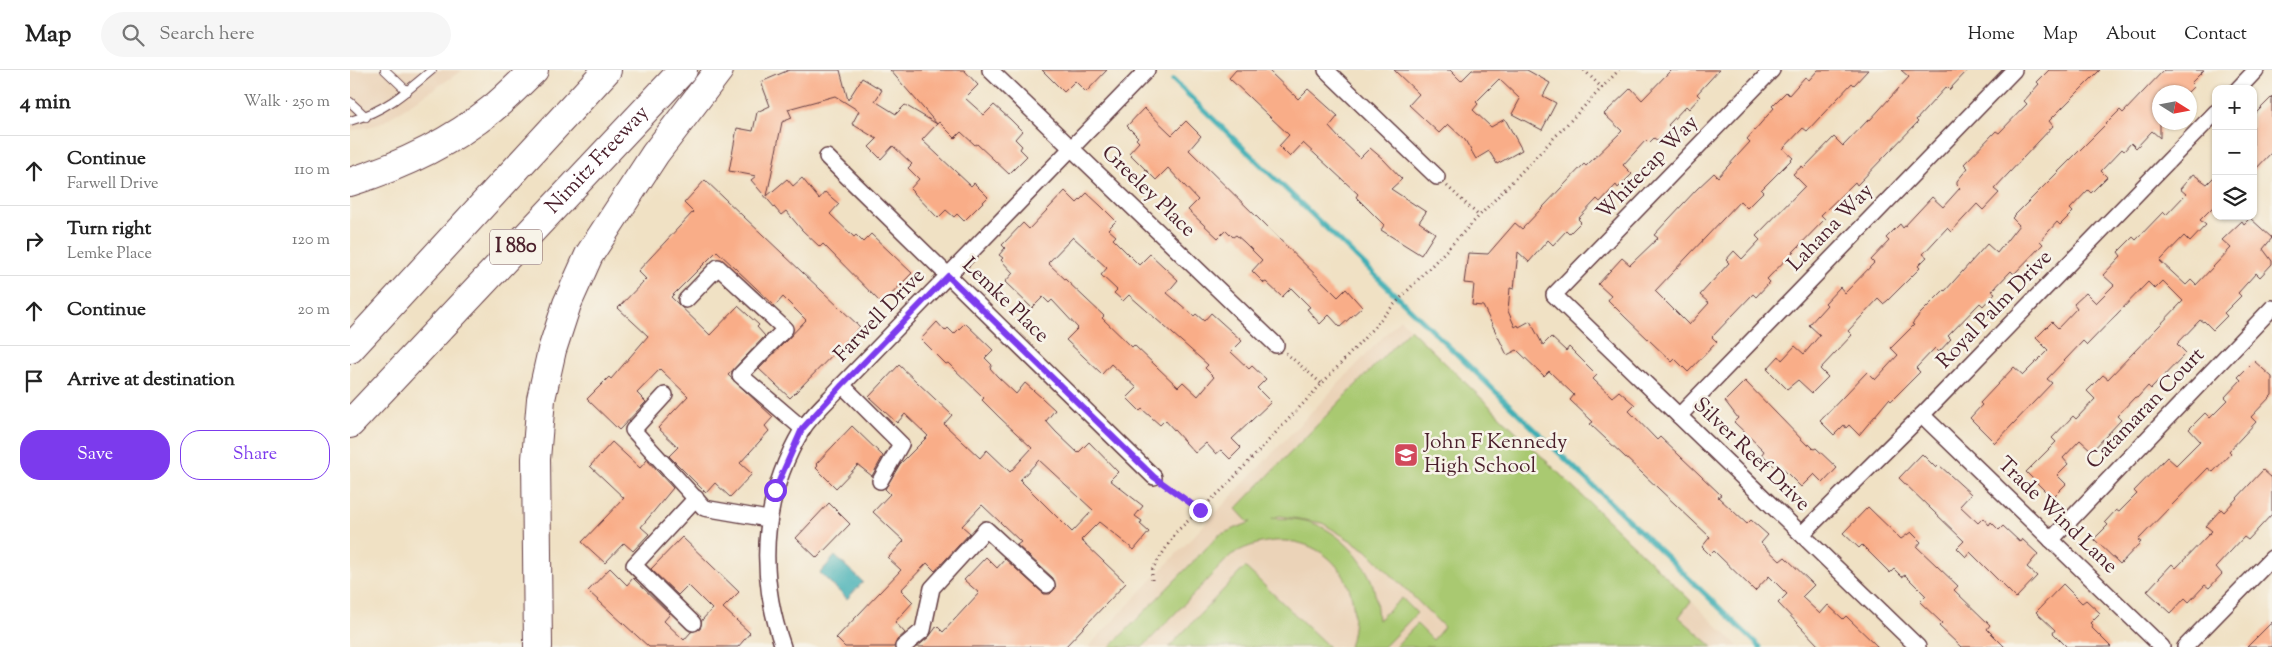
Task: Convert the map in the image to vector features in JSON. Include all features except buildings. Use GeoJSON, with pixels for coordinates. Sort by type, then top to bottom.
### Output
{"type":"FeatureCollection","features":[{"type":"Feature","properties":{"kind":"highway"},"geometry":{"type":"LineString","coordinates":[[350,182],[416,158],[454,136],[492,109],[534,70]]}},
{"type":"Feature","properties":{"kind":"highway","name":"I 880"},"geometry":{"type":"LineString","coordinates":[[350,349],[608,70]]}},
{"type":"Feature","properties":{"kind":"highway","name":"Nimitz Freeway"},"geometry":{"type":"LineString","coordinates":[[350,429],[358,415],[683,70]]}},
{"type":"Feature","properties":{"kind":"highway"},"geometry":{"type":"LineString","coordinates":[[538,647],[536,459],[541,400],[555,341],[567,304],[589,255],[616,210],[655,154],[719,70]]}},
{"type":"Feature","properties":{"kind":"street","name":"Greeley Place"},"geometry":{"type":"LineString","coordinates":[[990,70],[1276,345]]}},
{"type":"Feature","properties":{"kind":"street","name":"Farwell Drive"},"geometry":{"type":"LineString","coordinates":[[783,647],[773,619],[766,569],[768,519],[775,490],[802,429],[842,385],[1148,70]]}},
{"type":"Feature","properties":{"kind":"street"},"geometry":{"type":"LineString","coordinates":[[1326,70],[1437,177]]}},
{"type":"Feature","properties":{"kind":"street","name":"Whitecap Way"},"geometry":{"type":"LineString","coordinates":[[1554,295],[1772,70]]}},
{"type":"Feature","properties":{"kind":"street","name":"Lahana Way"},"geometry":{"type":"LineString","coordinates":[[1679,416],[2014,70]]}},
{"type":"Feature","properties":{"kind":"street"},"geometry":{"type":"LineString","coordinates":[[2242,85],[2256,70]]}},
{"type":"Feature","properties":{"kind":"street","name":"Royal Palm Drive"},"geometry":{"type":"LineString","coordinates":[[1802,534],[1922,415],[2212,116]]}},
{"type":"Feature","properties":{"kind":"street","name":"Lemke Place"},"geometry":{"type":"LineString","coordinates":[[826,157],[1154,477]]}},
{"type":"Feature","properties":{"kind":"street"},"geometry":{"type":"LineString","coordinates":[[686,300],[718,267],[784,329],[740,375],[802,429]]}},
{"type":"Feature","properties":{"kind":"street","name":"Silver Reef Drive"},"geometry":{"type":"LineString","coordinates":[[1554,295],[1918,647]]}},
{"type":"Feature","properties":{"kind":"street","name":"Catamaran Court"},"geometry":{"type":"LineString","coordinates":[[2051,540],[2272,308]]}},
{"type":"Feature","properties":{"kind":"street"},"geometry":{"type":"LineString","coordinates":[[842,385],[901,444],[880,481]]}},
{"type":"Feature","properties":{"kind":"street"},"geometry":{"type":"LineString","coordinates":[[665,395],[633,430],[704,508],[768,519]]}},
{"type":"Feature","properties":{"kind":"street","name":"Trade Wind Lane"},"geometry":{"type":"LineString","coordinates":[[1922,415],[2162,647]]}},
{"type":"Feature","properties":{"kind":"street"},"geometry":{"type":"LineString","coordinates":[[693,623],[634,565],[696,498]]}},
{"type":"Feature","properties":{"kind":"street"},"geometry":{"type":"LineString","coordinates":[[903,647],[922,630],[932,588],[986,529],[1047,585]]}},
{"type":"Feature","properties":{"kind":"street"},"geometry":{"type":"LineString","coordinates":[[2185,647],[2272,558]]}},
{"type":"Feature","properties":{"kind":"lane"},"geometry":{"type":"LineString","coordinates":[[385,70],[407,91]]}},
{"type":"Feature","properties":{"kind":"lane"},"geometry":{"type":"LineString","coordinates":[[350,121],[366,117],[392,104],[432,70]]}},
{"type":"Feature","properties":{"kind":"lane"},"geometry":{"type":"LineString","coordinates":[[350,102],[366,117]]}},
{"type":"Feature","properties":{"kind":"path"},"geometry":{"type":"LineString","coordinates":[[1584,70],[1602,88]]}},
{"type":"Feature","properties":{"kind":"path"},"geometry":{"type":"LineString","coordinates":[[1152,580],[1152,570],[1176,532],[1224,488],[1390,309],[1619,70]]}},
{"type":"Feature","properties":{"kind":"path"},"geometry":{"type":"LineString","coordinates":[[1437,177],[1479,216]]}},
{"type":"Feature","properties":{"kind":"path"},"geometry":{"type":"LineString","coordinates":[[1276,345],[1322,384]]}},
{"type":"Feature","properties":{"kind":"path"},"geometry":{"type":"LineString","coordinates":[[1154,477],[1200,510]]}},
{"type":"Feature","properties":{"kind":"shaded area"},"geometry":{"type":"Polygon","coordinates":[[[350,70],[463,70],[380,124],[350,131],[350,70]]]}},
{"type":"Feature","properties":{"kind":"shaded area","name":"John F Kennedy High School"},"geometry":{"type":"Polygon","coordinates":[[[1400,319],[1739,647],[1088,647],[1400,319]]]}},
{"type":"Feature","properties":{"kind":"green space","name":"John F Kennedy High School"},"geometry":{"type":"Polygon","coordinates":[[[1410,329],[1691,601],[1679,617],[1713,647],[1395,647],[1417,624],[1433,640],[1444,627],[1366,550],[1322,523],[1298,519],[1317,525],[1337,536],[1354,553],[1372,582],[1378,620],[1402,598],[1417,613],[1384,647],[1349,647],[1354,618],[1351,593],[1341,572],[1326,556],[1306,545],[1283,541],[1257,544],[1231,555],[1143,647],[1110,647],[1219,535],[1251,522],[1248,522],[1236,509],[1410,329]],[[1280,516],[1272,518],[1298,519],[1280,516]]]}},
{"type":"Feature","properties":{"kind":"green space"},"geometry":{"type":"Polygon","coordinates":[[[1245,567],[1329,647],[1169,647],[1245,567]]]}},
{"type":"Feature","properties":{"kind":"water"},"geometry":{"type":"Polygon","coordinates":[[[835,556],[863,582],[847,599],[820,573],[835,556]]]}},
{"type":"Feature","properties":{"kind":"waterway"},"geometry":{"type":"LineString","coordinates":[[1173,80],[1760,647]]}},
{"type":"Feature","properties":{"kind":"place","name":"John F Kennedy High School"},"geometry":{"type":"Point","coordinates":[1406,455]}},
{"type":"Feature","properties":{"kind":"route"},"geometry":{"type":"LineString","coordinates":[[775,490],[802,429],[948,276],[1154,477],[1200,510]]}}]}
